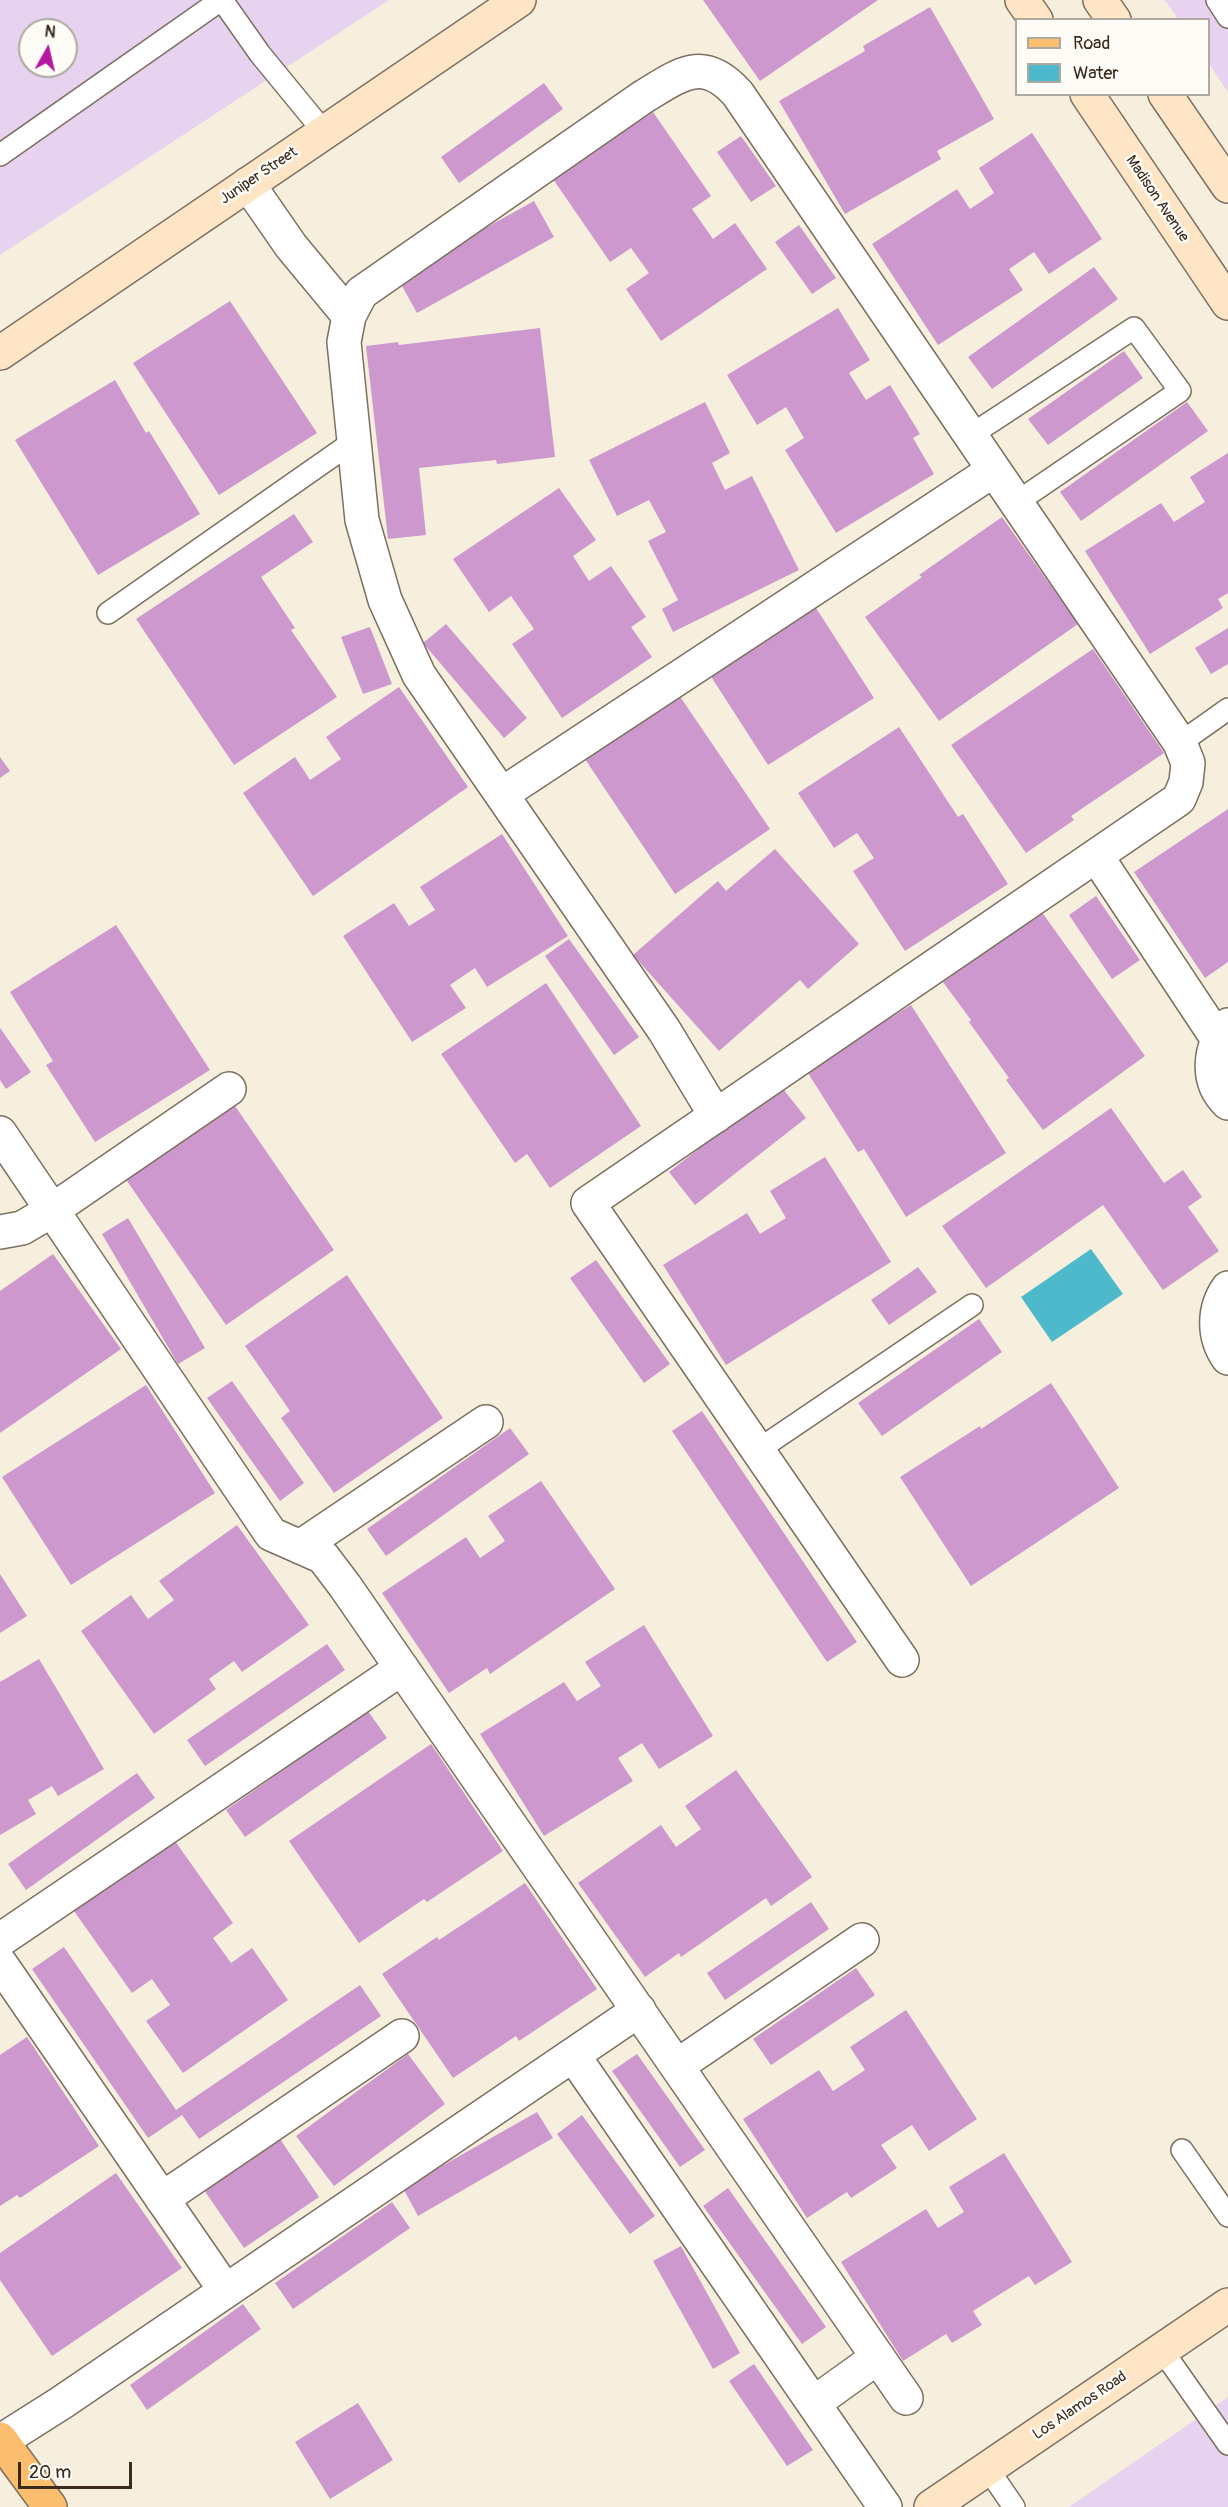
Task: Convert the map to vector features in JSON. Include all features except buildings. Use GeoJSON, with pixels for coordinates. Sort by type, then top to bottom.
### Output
{"type":"FeatureCollection","features":[{"type":"Feature","properties":{"kind":"main road","name":"Juniper Street"},"geometry":{"type":"LineString","coordinates":[[0,352],[519,0]]}},
{"type":"Feature","properties":{"kind":"main road"},"geometry":{"type":"LineString","coordinates":[[1022,0],[1035,18]]}},
{"type":"Feature","properties":{"kind":"main road"},"geometry":{"type":"LineString","coordinates":[[1100,0],[1113,18]]}},
{"type":"Feature","properties":{"kind":"main road","name":"Madison Avenue"},"geometry":{"type":"LineString","coordinates":[[1088,96],[1228,303]]}},
{"type":"Feature","properties":{"kind":"main road"},"geometry":{"type":"LineString","coordinates":[[1166,96],[1228,186]]}},
{"type":"Feature","properties":{"kind":"main road","name":"Los Alamos Road"},"geometry":{"type":"LineString","coordinates":[[931,2507],[1228,2305]]}},
{"type":"Feature","properties":{"kind":"main road"},"geometry":{"type":"LineString","coordinates":[[0,2440],[51,2507]]}},
{"type":"Feature","properties":{"kind":"street"},"geometry":{"type":"LineString","coordinates":[[716,1116],[664,1030],[419,675],[385,600],[362,520],[344,342],[349,316],[361,293],[643,97],[675,78],[700,70],[724,77],[738,93],[1180,743],[1188,763],[1186,782],[1179,799],[1096,857],[716,1116],[588,1203],[902,1660]]}},
{"type":"Feature","properties":{"kind":"street"},"geometry":{"type":"LineString","coordinates":[[248,184],[291,246],[349,316]]}},
{"type":"Feature","properties":{"kind":"street"},"geometry":{"type":"LineString","coordinates":[[502,794],[994,470]]}},
{"type":"Feature","properties":{"kind":"street"},"geometry":{"type":"LineString","coordinates":[[1096,857],[1223,1032],[1212,1054],[1212,1071],[1216,1086],[1228,1103]]}},
{"type":"Feature","properties":{"kind":"street"},"geometry":{"type":"LineString","coordinates":[[0,1232],[22,1228],[51,1210],[229,1089]]}},
{"type":"Feature","properties":{"kind":"street"},"geometry":{"type":"LineString","coordinates":[[0,1133],[271,1534],[323,1557],[906,2398]]}},
{"type":"Feature","properties":{"kind":"street"},"geometry":{"type":"LineString","coordinates":[[1228,1288],[1216,1315],[1220,1347],[1228,1358]]}},
{"type":"Feature","properties":{"kind":"street"},"geometry":{"type":"LineString","coordinates":[[300,1547],[486,1422]]}},
{"type":"Feature","properties":{"kind":"street"},"geometry":{"type":"LineString","coordinates":[[0,1940],[402,1668]]}},
{"type":"Feature","properties":{"kind":"street"},"geometry":{"type":"LineString","coordinates":[[677,2066],[861,1940]]}},
{"type":"Feature","properties":{"kind":"street"},"geometry":{"type":"LineString","coordinates":[[0,1963],[225,2290]]}},
{"type":"Feature","properties":{"kind":"street"},"geometry":{"type":"LineString","coordinates":[[0,2440],[61,2403],[639,2010]]}},
{"type":"Feature","properties":{"kind":"street"},"geometry":{"type":"LineString","coordinates":[[162,2199],[402,2036]]}},
{"type":"Feature","properties":{"kind":"street"},"geometry":{"type":"LineString","coordinates":[[573,2055],[885,2507]]}},
{"type":"Feature","properties":{"kind":"street"},"geometry":{"type":"LineString","coordinates":[[814,2403],[878,2357]]}},
{"type":"Feature","properties":{"kind":"lane"},"geometry":{"type":"LineString","coordinates":[[0,155],[221,0],[260,54],[324,132]]}},
{"type":"Feature","properties":{"kind":"lane"},"geometry":{"type":"LineString","coordinates":[[1216,0],[1228,17]]}},
{"type":"Feature","properties":{"kind":"lane"},"geometry":{"type":"LineString","coordinates":[[971,435],[1134,328],[1180,391],[1017,502]]}},
{"type":"Feature","properties":{"kind":"lane"},"geometry":{"type":"LineString","coordinates":[[108,613],[354,441]]}},
{"type":"Feature","properties":{"kind":"lane"},"geometry":{"type":"LineString","coordinates":[[1180,743],[1228,709]]}},
{"type":"Feature","properties":{"kind":"lane"},"geometry":{"type":"LineString","coordinates":[[758,1450],[972,1305]]}},
{"type":"Feature","properties":{"kind":"lane"},"geometry":{"type":"LineString","coordinates":[[1182,2150],[1228,2216]]}},
{"type":"Feature","properties":{"kind":"lane"},"geometry":{"type":"LineString","coordinates":[[1162,2350],[1228,2444]]}},
{"type":"Feature","properties":{"kind":"lane"},"geometry":{"type":"LineString","coordinates":[[988,2469],[1014,2507]]}},
{"type":"Feature","properties":{"kind":"shaded area"},"geometry":{"type":"Polygon","coordinates":[[[0,0],[389,0],[0,255],[0,0]]]}},
{"type":"Feature","properties":{"kind":"shaded area"},"geometry":{"type":"Polygon","coordinates":[[[1165,0],[1228,0],[1228,92],[1210,65],[1210,18],[1177,18],[1165,0]]]}},
{"type":"Feature","properties":{"kind":"shaded area"},"geometry":{"type":"Polygon","coordinates":[[[1228,2397],[1228,2507],[1069,2507],[1228,2397]]]}},
{"type":"Feature","properties":{"kind":"water"},"geometry":{"type":"Polygon","coordinates":[[[1091,1249],[1123,1294],[1052,1342],[1021,1297],[1091,1249]]]}}]}
